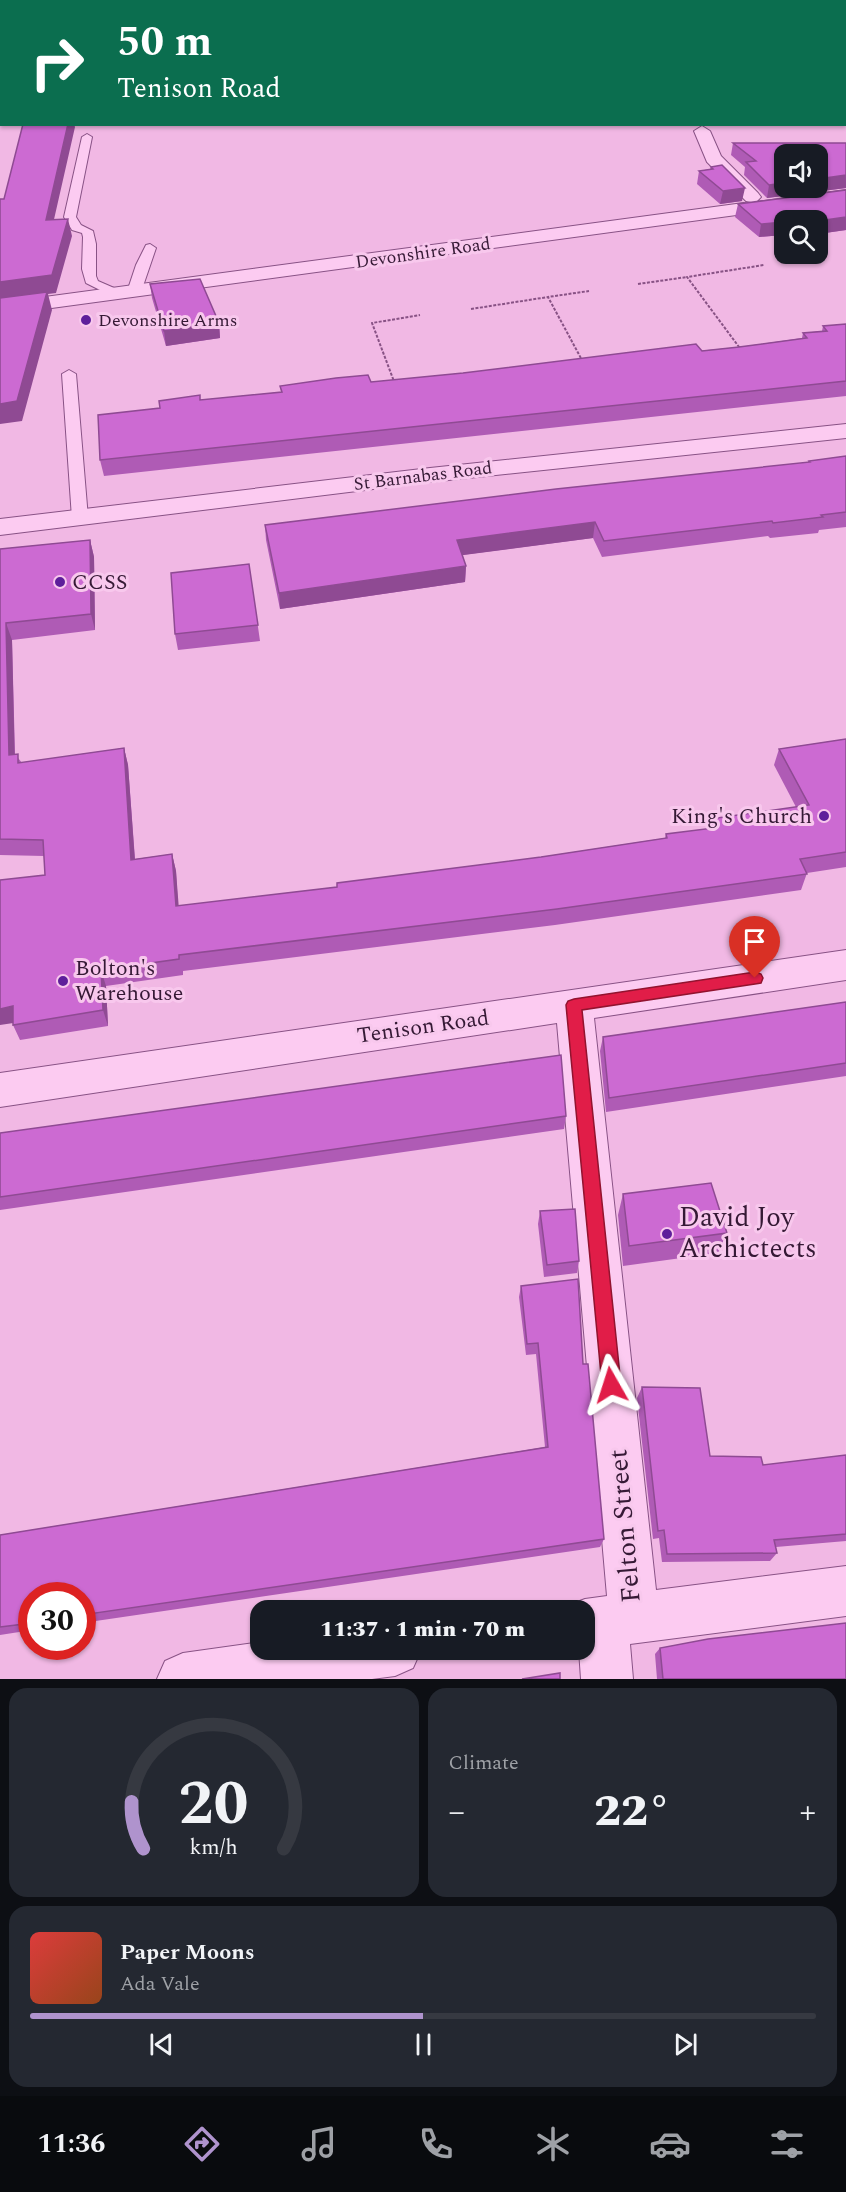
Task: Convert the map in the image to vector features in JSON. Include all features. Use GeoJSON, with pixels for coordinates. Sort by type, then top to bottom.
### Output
{"type":"FeatureCollection","features":[{"type":"Feature","properties":{"kind":"street"},"geometry":{"type":"LineString","coordinates":[[702,131],[713,158],[762,207]]}},
{"type":"Feature","properties":{"kind":"street","name":"Devonshire Road"},"geometry":{"type":"LineString","coordinates":[[0,309],[846,195]]}},
{"type":"Feature","properties":{"kind":"street","name":"St Barnabas Road"},"geometry":{"type":"LineString","coordinates":[[0,527],[441,474],[846,431]]}},
{"type":"Feature","properties":{"kind":"street","name":"Tenison Road"},"geometry":{"type":"LineString","coordinates":[[0,1090],[846,965]]}},
{"type":"Feature","properties":{"kind":"street","name":"Felton Street"},"geometry":{"type":"LineString","coordinates":[[574,1005],[607,1621],[608,1679]]}},
{"type":"Feature","properties":{"kind":"street"},"geometry":{"type":"LineString","coordinates":[[607,1621],[846,1591]]}},
{"type":"Feature","properties":{"kind":"street"},"geometry":{"type":"LineString","coordinates":[[183,1679],[322,1660]]}},
{"type":"Feature","properties":{"kind":"lane"},"geometry":{"type":"LineString","coordinates":[[87,137],[70,217],[76,227],[87,231],[91,238],[87,272],[92,283],[125,293],[150,248]]}},
{"type":"Feature","properties":{"kind":"lane"},"geometry":{"type":"LineString","coordinates":[[69,374],[80,518]]}},
{"type":"Feature","properties":{"kind":"path"},"geometry":{"type":"LineString","coordinates":[[638,284],[764,265]]}},
{"type":"Feature","properties":{"kind":"path"},"geometry":{"type":"LineString","coordinates":[[687,277],[742,351]]}},
{"type":"Feature","properties":{"kind":"path"},"geometry":{"type":"LineString","coordinates":[[471,309],[589,291]]}},
{"type":"Feature","properties":{"kind":"path"},"geometry":{"type":"LineString","coordinates":[[548,297],[587,370]]}},
{"type":"Feature","properties":{"kind":"path"},"geometry":{"type":"LineString","coordinates":[[396,387],[372,323],[420,315]]}},
{"type":"Feature","properties":{"kind":"building"},"geometry":{"type":"Polygon","coordinates":[[[22,126],[68,126],[46,220],[68,219],[52,275],[0,282],[0,199],[4,199],[22,126]]]}},
{"type":"Feature","properties":{"kind":"building"},"geometry":{"type":"Polygon","coordinates":[[[733,143],[846,143],[846,175],[828,178],[828,144],[774,144],[774,184],[769,185],[746,162],[756,161],[733,143]]]}},
{"type":"Feature","properties":{"kind":"building"},"geometry":{"type":"Polygon","coordinates":[[[722,165],[745,188],[723,191],[699,171],[722,165]]]}},
{"type":"Feature","properties":{"kind":"building"},"geometry":{"type":"Polygon","coordinates":[[[846,190],[846,217],[828,220],[828,210],[774,210],[774,223],[761,224],[738,204],[784,198],[828,198],[828,192],[846,190]]]}},
{"type":"Feature","properties":{"kind":"building"},"geometry":{"type":"Polygon","coordinates":[[[200,279],[219,323],[164,331],[150,284],[200,279]]]}},
{"type":"Feature","properties":{"kind":"building"},"geometry":{"type":"Polygon","coordinates":[[[47,292],[17,401],[0,404],[0,298],[47,292]]]}},
{"type":"Feature","properties":{"kind":"building"},"geometry":{"type":"Polygon","coordinates":[[[846,324],[846,381],[100,460],[98,415],[160,408],[159,401],[200,395],[200,400],[282,392],[280,386],[368,375],[371,382],[463,373],[696,344],[702,351],[739,347],[807,338],[803,333],[827,331],[823,326],[846,324]]]}},
{"type":"Feature","properties":{"kind":"building"},"geometry":{"type":"Polygon","coordinates":[[[846,456],[846,512],[773,523],[772,521],[604,541],[595,522],[457,540],[466,566],[279,593],[265,525],[556,489],[810,462],[846,456]]]}},
{"type":"Feature","properties":{"kind":"building"},"geometry":{"type":"Polygon","coordinates":[[[90,540],[91,614],[6,623],[9,755],[18,754],[18,763],[124,748],[131,860],[172,854],[176,906],[337,887],[337,883],[541,857],[667,838],[666,834],[714,828],[710,819],[809,805],[779,749],[846,739],[846,852],[800,859],[807,874],[557,909],[179,955],[179,959],[101,970],[103,1010],[13,1025],[13,1006],[0,1009],[0,880],[45,875],[43,840],[0,839],[0,549],[90,540]]]}},
{"type":"Feature","properties":{"kind":"building"},"geometry":{"type":"Polygon","coordinates":[[[249,564],[258,625],[175,634],[171,573],[249,564]]]}},
{"type":"Feature","properties":{"kind":"building"},"geometry":{"type":"Polygon","coordinates":[[[846,1002],[846,1063],[609,1098],[603,1037],[846,1002]]]}},
{"type":"Feature","properties":{"kind":"building"},"geometry":{"type":"Polygon","coordinates":[[[561,1055],[566,1116],[0,1197],[0,1133],[561,1055]]]}},
{"type":"Feature","properties":{"kind":"building"},"geometry":{"type":"Polygon","coordinates":[[[711,1183],[727,1233],[629,1246],[623,1194],[711,1183]]]}},
{"type":"Feature","properties":{"kind":"building"},"geometry":{"type":"Polygon","coordinates":[[[575,1209],[579,1261],[547,1265],[540,1211],[575,1209]]]}},
{"type":"Feature","properties":{"kind":"building"},"geometry":{"type":"Polygon","coordinates":[[[578,1279],[583,1364],[588,1364],[604,1539],[96,1613],[96,1582],[18,1582],[18,1625],[0,1627],[0,1535],[548,1447],[538,1343],[527,1344],[521,1286],[578,1279]]]}},
{"type":"Feature","properties":{"kind":"building"},"geometry":{"type":"Polygon","coordinates":[[[642,1387],[700,1388],[710,1456],[761,1457],[763,1465],[846,1455],[846,1534],[774,1540],[777,1553],[667,1554],[664,1530],[658,1531],[642,1387]]]}},
{"type":"Feature","properties":{"kind":"building"},"geometry":{"type":"Polygon","coordinates":[[[846,1623],[846,1679],[663,1679],[660,1648],[708,1639],[846,1623]]]}},
{"type":"Feature","properties":{"kind":"building"},"geometry":{"type":"Polygon","coordinates":[[[560,1673],[560,1679],[522,1679],[560,1673]]]}},
{"type":"Feature","properties":{"kind":"place","name":"Devonshire Arms"},"geometry":{"type":"Point","coordinates":[86,320]}},
{"type":"Feature","properties":{"kind":"place","name":"CCSS"},"geometry":{"type":"Point","coordinates":[60,582]}},
{"type":"Feature","properties":{"kind":"place","name":"King's Church"},"geometry":{"type":"Point","coordinates":[824,816]}},
{"type":"Feature","properties":{"kind":"place","name":"Bolton's Warehouse"},"geometry":{"type":"Point","coordinates":[63,981]}},
{"type":"Feature","properties":{"kind":"place","name":"David Joy Archictects"},"geometry":{"type":"Point","coordinates":[667,1234]}},
{"type":"Feature","properties":{"kind":"route"},"geometry":{"type":"LineString","coordinates":[[611,1385],[574,1005],[755,978]]}}]}
